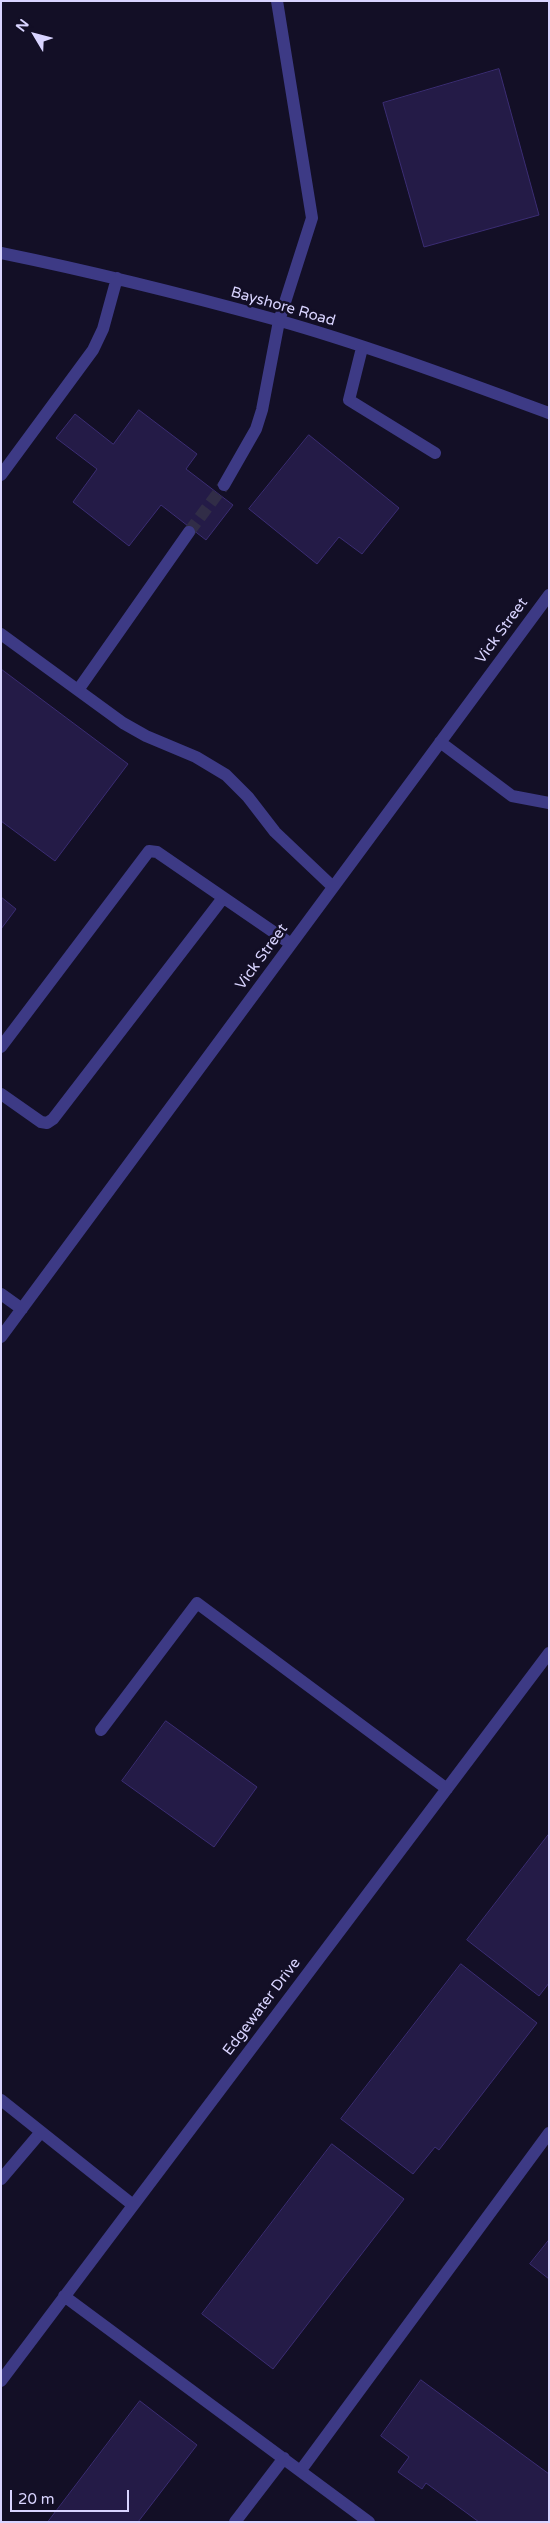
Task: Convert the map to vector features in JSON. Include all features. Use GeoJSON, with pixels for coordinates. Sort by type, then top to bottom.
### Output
{"type":"FeatureCollection","features":[{"type":"Feature","properties":{"kind":"street"},"geometry":{"type":"LineString","coordinates":[[224,485],[256,429],[262,410],[278,321],[312,218],[277,1]]}},
{"type":"Feature","properties":{"kind":"street","name":"Bayshore Road"},"geometry":{"type":"LineString","coordinates":[[3,256],[117,278],[278,321],[446,375],[549,413]]}},
{"type":"Feature","properties":{"kind":"street"},"geometry":{"type":"LineString","coordinates":[[1,475],[93,350],[103,329],[117,278]]}},
{"type":"Feature","properties":{"kind":"street"},"geometry":{"type":"LineString","coordinates":[[362,348],[349,400],[435,453]]}},
{"type":"Feature","properties":{"kind":"street"},"geometry":{"type":"LineString","coordinates":[[78,690],[189,532]]}},
{"type":"Feature","properties":{"kind":"street","name":"Vick Street"},"geometry":{"type":"LineString","coordinates":[[1,1337],[549,596]]}},
{"type":"Feature","properties":{"kind":"street"},"geometry":{"type":"LineString","coordinates":[[1,634],[123,723],[146,736],[196,757],[226,775],[248,797],[275,832],[333,887]]}},
{"type":"Feature","properties":{"kind":"street"},"geometry":{"type":"LineString","coordinates":[[440,742],[512,796],[549,803]]}},
{"type":"Feature","properties":{"kind":"street"},"geometry":{"type":"LineString","coordinates":[[1,1048],[148,851],[157,852],[291,944]]}},
{"type":"Feature","properties":{"kind":"street"},"geometry":{"type":"LineString","coordinates":[[1,1094],[41,1122],[48,1123],[54,1119],[223,898]]}},
{"type":"Feature","properties":{"kind":"street"},"geometry":{"type":"LineString","coordinates":[[1,1294],[22,1309]]}},
{"type":"Feature","properties":{"kind":"street"},"geometry":{"type":"LineString","coordinates":[[101,1730],[197,1603],[447,1789]]}},
{"type":"Feature","properties":{"kind":"street","name":"Edgewater Drive"},"geometry":{"type":"LineString","coordinates":[[1,2380],[549,1653]]}},
{"type":"Feature","properties":{"kind":"street"},"geometry":{"type":"LineString","coordinates":[[1,2100],[133,2205]]}},
{"type":"Feature","properties":{"kind":"street"},"geometry":{"type":"LineString","coordinates":[[1,2179],[41,2132]]}},
{"type":"Feature","properties":{"kind":"street"},"geometry":{"type":"LineString","coordinates":[[301,2470],[549,2133]]}},
{"type":"Feature","properties":{"kind":"street"},"geometry":{"type":"LineString","coordinates":[[64,2296],[369,2522]]}},
{"type":"Feature","properties":{"kind":"street"},"geometry":{"type":"LineString","coordinates":[[235,2522],[284,2458]]}},
{"type":"Feature","properties":{"kind":"building"},"geometry":{"type":"Polygon","coordinates":[[[499,69],[539,215],[424,247],[383,103],[499,69]]]}},
{"type":"Feature","properties":{"kind":"building"},"geometry":{"type":"Polygon","coordinates":[[[139,410],[197,454],[186,469],[233,505],[206,540],[161,505],[129,546],[73,502],[97,469],[56,438],[75,414],[113,444],[139,410]]]}},
{"type":"Feature","properties":{"kind":"building"},"geometry":{"type":"Polygon","coordinates":[[[309,435],[399,508],[362,554],[339,537],[317,564],[249,509],[309,435]]]}},
{"type":"Feature","properties":{"kind":"building"},"geometry":{"type":"Polygon","coordinates":[[[1,669],[128,764],[55,861],[1,821],[1,669]]]}},
{"type":"Feature","properties":{"kind":"building"},"geometry":{"type":"Polygon","coordinates":[[[1,897],[16,909],[1,929],[1,897]]]}},
{"type":"Feature","properties":{"kind":"building"},"geometry":{"type":"Polygon","coordinates":[[[166,1721],[257,1787],[214,1847],[122,1781],[166,1721]]]}},
{"type":"Feature","properties":{"kind":"building"},"geometry":{"type":"Polygon","coordinates":[[[549,1834],[549,1983],[539,1996],[467,1940],[549,1834]]]}},
{"type":"Feature","properties":{"kind":"building"},"geometry":{"type":"Polygon","coordinates":[[[461,1964],[537,2023],[439,2150],[435,2147],[413,2174],[341,2119],[461,1964]]]}},
{"type":"Feature","properties":{"kind":"building"},"geometry":{"type":"Polygon","coordinates":[[[332,2144],[404,2199],[273,2369],[202,2314],[332,2144]]]}},
{"type":"Feature","properties":{"kind":"building"},"geometry":{"type":"Polygon","coordinates":[[[549,2240],[549,2279],[530,2264],[549,2240]]]}},
{"type":"Feature","properties":{"kind":"building"},"geometry":{"type":"Polygon","coordinates":[[[421,2380],[549,2474],[549,2522],[479,2522],[426,2483],[422,2489],[398,2472],[409,2457],[381,2436],[421,2380]]]}},
{"type":"Feature","properties":{"kind":"building"},"geometry":{"type":"Polygon","coordinates":[[[140,2401],[197,2445],[138,2522],[48,2522],[140,2401]]]}},
{"type":"Feature","properties":{"kind":"tunnel"},"geometry":{"type":"LineString","coordinates":[[189,532],[224,485]]}}]}
